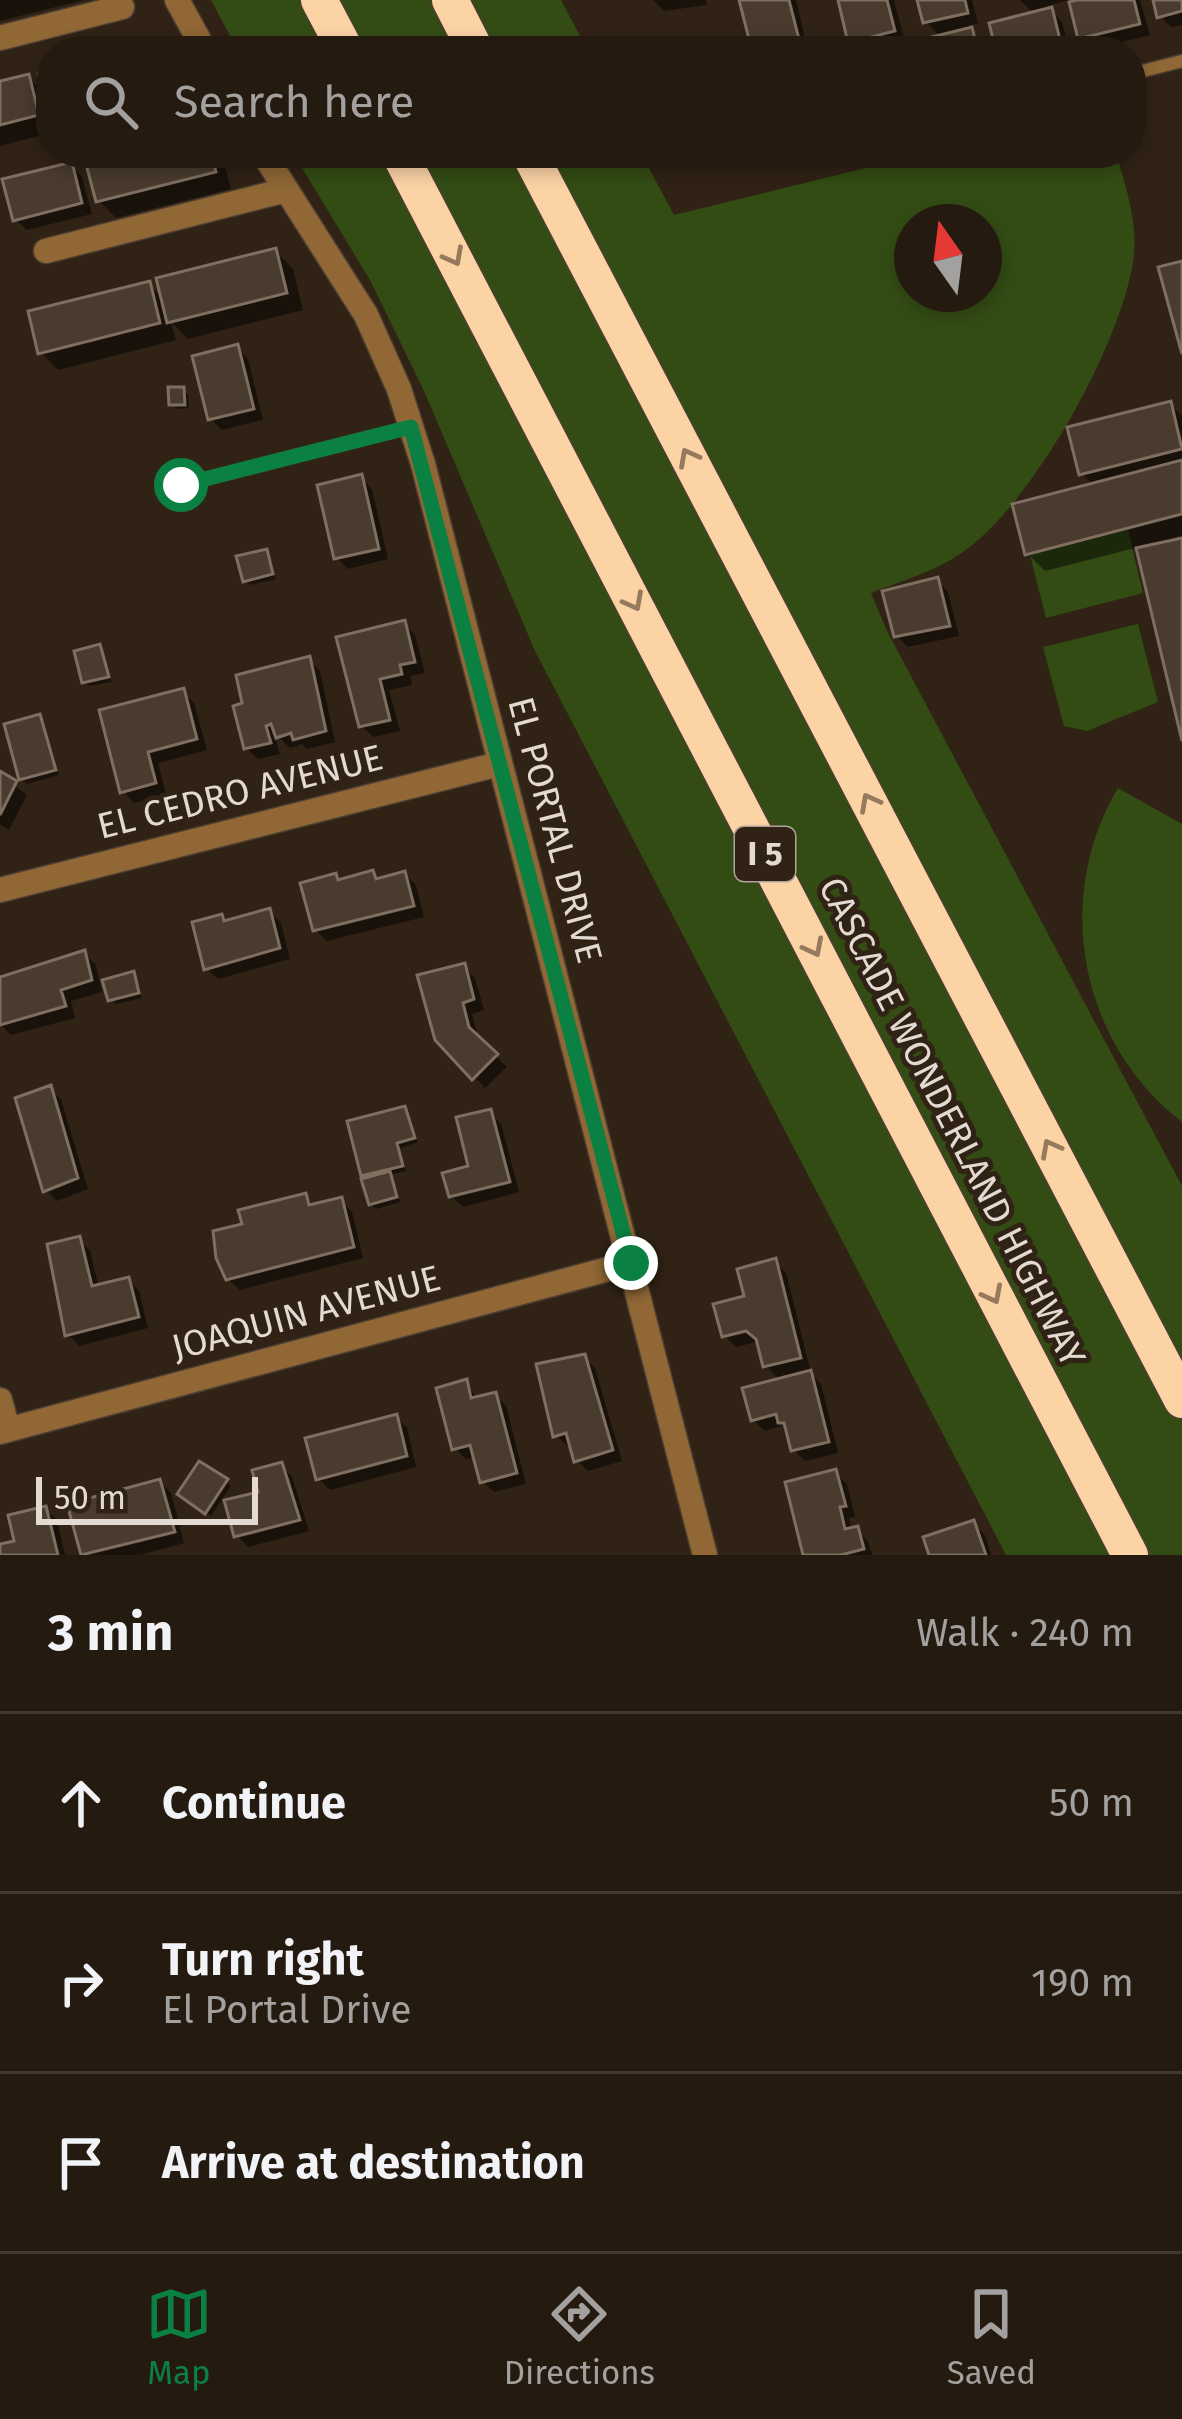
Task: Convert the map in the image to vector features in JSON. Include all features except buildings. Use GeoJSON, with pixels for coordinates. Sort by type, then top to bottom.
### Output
{"type":"FeatureCollection","features":[{"type":"Feature","properties":{"kind":"highway"},"geometry":{"type":"LineString","coordinates":[[320,0],[338,36]]}},
{"type":"Feature","properties":{"kind":"highway"},"geometry":{"type":"LineString","coordinates":[[449,0],[468,36]]}},
{"type":"Feature","properties":{"kind":"highway","name":"CASCADE WONDERLAND HIGHWAY"},"geometry":{"type":"LineString","coordinates":[[407,168],[1130,1555]]}},
{"type":"Feature","properties":{"kind":"highway","name":"CASCADE WONDERLAND HIGHWAY"},"geometry":{"type":"LineString","coordinates":[[537,168],[1182,1400]]}},
{"type":"Feature","properties":{"kind":"street"},"geometry":{"type":"LineString","coordinates":[[177,0],[197,36]]}},
{"type":"Feature","properties":{"kind":"street"},"geometry":{"type":"LineString","coordinates":[[0,38],[122,7]]}},
{"type":"Feature","properties":{"kind":"street","name":"EL PORTAL DRIVE"},"geometry":{"type":"LineString","coordinates":[[272,168],[367,315],[411,427],[705,1555]]}},
{"type":"Feature","properties":{"kind":"street"},"geometry":{"type":"LineString","coordinates":[[46,251],[286,190]]}},
{"type":"Feature","properties":{"kind":"street","name":"EL CEDRO AVENUE"},"geometry":{"type":"LineString","coordinates":[[0,890],[499,764]]}},
{"type":"Feature","properties":{"kind":"street","name":"JOAQUIN AVENUE"},"geometry":{"type":"LineString","coordinates":[[4,1431],[631,1263]]}},
{"type":"Feature","properties":{"kind":"street"},"geometry":{"type":"LineString","coordinates":[[0,1400],[4,1431]]}},
{"type":"Feature","properties":{"kind":"lane"},"geometry":{"type":"LineString","coordinates":[[1146,70],[1182,61]]}},
{"type":"Feature","properties":{"kind":"lane"},"geometry":{"type":"LineString","coordinates":[[181,485],[411,427]]}},
{"type":"Feature","properties":{"kind":"green space"},"geometry":{"type":"Polygon","coordinates":[[[211,0],[561,0],[580,36],[230,36],[211,0]]]}},
{"type":"Feature","properties":{"kind":"green space"},"geometry":{"type":"Polygon","coordinates":[[[302,168],[649,168],[674,215],[866,168],[1120,168],[1133,220],[1133,262],[1111,336],[1069,420],[1044,461],[990,529],[942,565],[871,593],[1182,1186],[1182,1555],[1006,1555],[535,651],[424,391],[370,280],[302,168]]]}},
{"type":"Feature","properties":{"kind":"green space"},"geometry":{"type":"Polygon","coordinates":[[[1128,530],[1143,593],[1046,618],[1030,555],[1128,530]]]}},
{"type":"Feature","properties":{"kind":"green space"},"geometry":{"type":"Polygon","coordinates":[[[1138,624],[1158,702],[1087,731],[1064,726],[1043,647],[1138,624]]]}},
{"type":"Feature","properties":{"kind":"green space"},"geometry":{"type":"Polygon","coordinates":[[[1118,788],[1182,824],[1182,1122],[1147,1090],[1120,1052],[1100,1011],[1087,967],[1082,922],[1086,876],[1098,831],[1118,788]]]}},
{"type":"Feature","properties":{"kind":"route"},"geometry":{"type":"LineString","coordinates":[[181,485],[411,427],[631,1263]]}}]}
